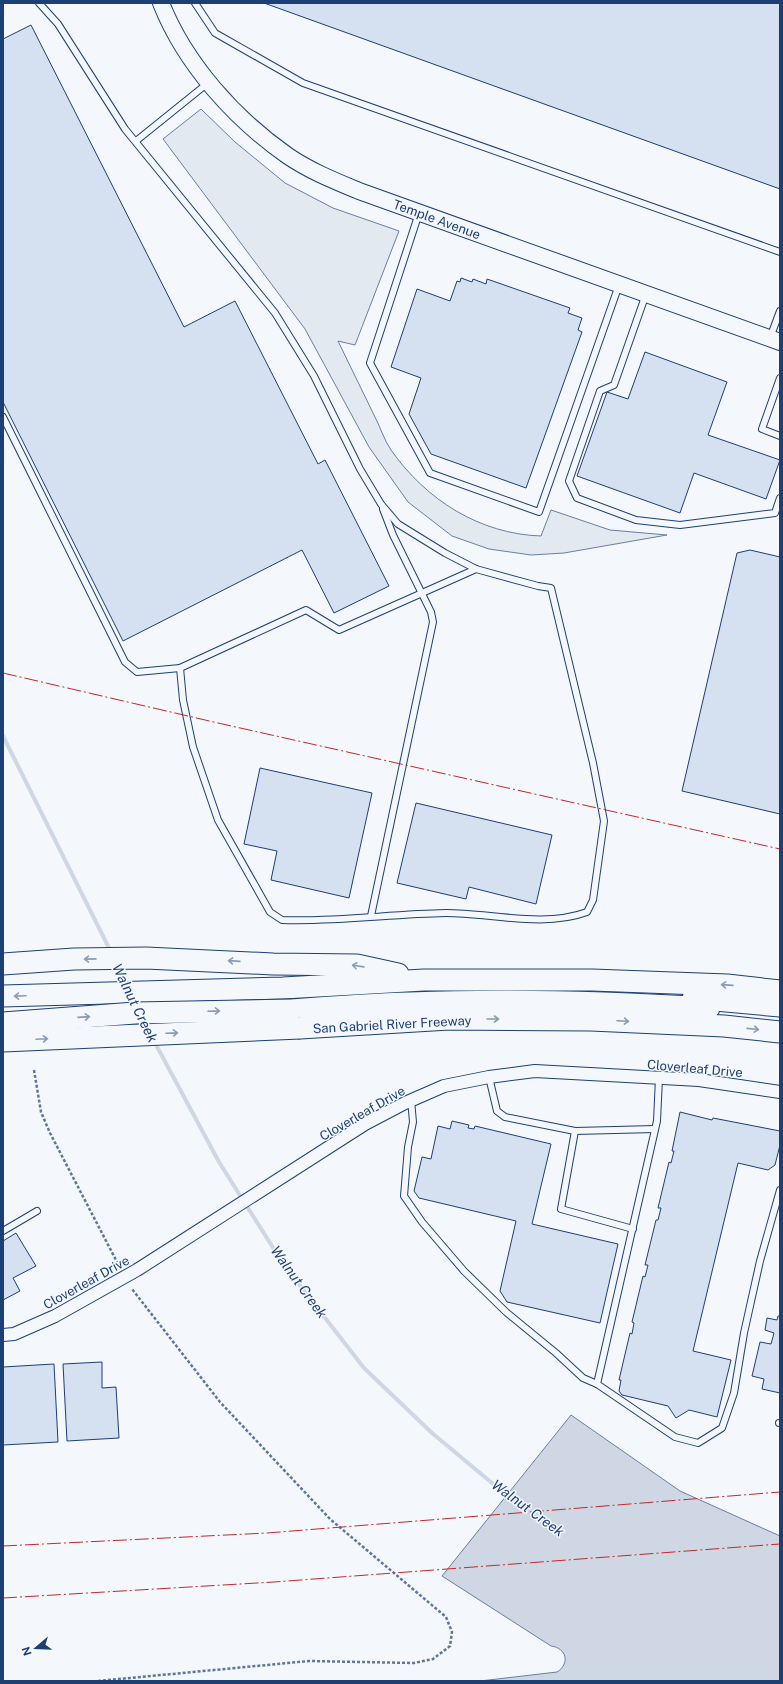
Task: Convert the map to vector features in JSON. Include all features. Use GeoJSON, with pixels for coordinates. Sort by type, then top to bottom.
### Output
{"type":"FeatureCollection","features":[{"type":"Feature","properties":{"kind":"highway"},"geometry":{"type":"LineString","coordinates":[[3,964],[74,959],[146,958],[273,964],[357,965],[424,980]]}},
{"type":"Feature","properties":{"kind":"highway"},"geometry":{"type":"LineString","coordinates":[[3,996],[286,988],[424,980],[592,980],[727,985],[780,990]]}},
{"type":"Feature","properties":{"kind":"highway"},"geometry":{"type":"LineString","coordinates":[[286,988],[303,1000],[436,994],[576,993],[720,1000],[780,1006]]}},
{"type":"Feature","properties":{"kind":"highway"},"geometry":{"type":"LineString","coordinates":[[3,1023],[135,1013],[296,1019],[410,1003],[534,1001],[650,1004],[780,1013]]}},
{"type":"Feature","properties":{"kind":"highway","name":"San Gabriel River Freeway"},"geometry":{"type":"LineString","coordinates":[[3,1041],[296,1019],[591,1020],[724,1026],[780,1032]]}},
{"type":"Feature","properties":{"kind":"main road","name":"Temple Avenue"},"geometry":{"type":"LineString","coordinates":[[161,3],[180,41],[209,82],[227,104],[257,132],[289,156],[322,176],[419,213],[775,340]]}},
{"type":"Feature","properties":{"kind":"street","name":"Cloverleaf Drive"},"geometry":{"type":"LineString","coordinates":[[3,1334],[14,1334],[55,1316],[137,1270],[365,1124],[411,1100],[444,1086],[489,1077],[535,1072],[699,1080],[780,1092]]}},
{"type":"Feature","properties":{"kind":"lane"},"geometry":{"type":"LineString","coordinates":[[39,3],[58,24],[125,129],[275,313],[314,376],[360,469],[382,504],[398,524],[445,553],[476,569],[538,586],[551,588],[593,763],[604,821],[593,900],[587,912],[575,917],[514,920],[469,913],[282,920],[270,912],[218,820],[193,747],[183,700],[180,668]]}},
{"type":"Feature","properties":{"kind":"lane"},"geometry":{"type":"LineString","coordinates":[[195,3],[215,33],[303,83],[780,252]]}},
{"type":"Feature","properties":{"kind":"lane"},"geometry":{"type":"LineString","coordinates":[[136,141],[209,82]]}},
{"type":"Feature","properties":{"kind":"lane"},"geometry":{"type":"LineString","coordinates":[[419,213],[370,363],[430,473],[539,512],[619,285]]}},
{"type":"Feature","properties":{"kind":"lane"},"geometry":{"type":"LineString","coordinates":[[646,294],[614,385],[600,391],[569,481],[577,498],[636,520],[680,525],[774,513],[780,498]]}},
{"type":"Feature","properties":{"kind":"lane"},"geometry":{"type":"LineString","coordinates":[[775,340],[780,311]]}},
{"type":"Feature","properties":{"kind":"lane"},"geometry":{"type":"LineString","coordinates":[[780,378],[762,429],[780,436]]}},
{"type":"Feature","properties":{"kind":"lane"},"geometry":{"type":"LineString","coordinates":[[3,417],[126,662],[137,672],[180,668],[306,610],[339,630],[476,569]]}},
{"type":"Feature","properties":{"kind":"lane"},"geometry":{"type":"LineString","coordinates":[[370,916],[433,622],[431,612],[393,535],[382,504]]}},
{"type":"Feature","properties":{"kind":"lane"},"geometry":{"type":"LineString","coordinates":[[489,1077],[497,1111],[505,1117],[575,1131],[655,1129]]}},
{"type":"Feature","properties":{"kind":"lane"},"geometry":{"type":"LineString","coordinates":[[597,1384],[655,1129],[659,1078]]}},
{"type":"Feature","properties":{"kind":"lane"},"geometry":{"type":"LineString","coordinates":[[411,1100],[413,1122],[408,1147],[404,1196],[422,1222],[464,1271],[506,1312],[556,1353],[583,1378],[597,1384],[675,1437],[698,1443],[722,1428],[734,1393],[744,1333],[760,1261],[780,1190]]}},
{"type":"Feature","properties":{"kind":"lane"},"geometry":{"type":"LineString","coordinates":[[575,1131],[561,1209],[632,1229]]}},
{"type":"Feature","properties":{"kind":"lane"},"geometry":{"type":"LineString","coordinates":[[3,1231],[37,1211]]}},
{"type":"Feature","properties":{"kind":"path"},"geometry":{"type":"LineString","coordinates":[[34,1070],[41,1112],[50,1133],[117,1262]]}},
{"type":"Feature","properties":{"kind":"path"},"geometry":{"type":"LineString","coordinates":[[98,1681],[309,1661],[414,1663],[433,1659],[450,1646],[452,1632],[446,1618],[330,1519],[225,1407],[132,1289]]}},
{"type":"Feature","properties":{"kind":"shaded area"},"geometry":{"type":"Polygon","coordinates":[[[201,109],[235,142],[285,183],[333,208],[399,231],[355,345],[338,341],[391,450],[405,468],[421,484],[438,499],[456,511],[497,529],[518,534],[541,536],[551,510],[610,530],[667,535],[564,553],[531,555],[489,549],[452,536],[408,502],[369,447],[305,329],[163,139],[201,109]]]}},
{"type":"Feature","properties":{"kind":"water"},"geometry":{"type":"Polygon","coordinates":[[[571,1415],[680,1491],[780,1536],[780,1681],[480,1681],[557,1672],[564,1665],[565,1657],[561,1650],[551,1646],[442,1576],[571,1415]]]}},
{"type":"Feature","properties":{"kind":"building"},"geometry":{"type":"Polygon","coordinates":[[[264,3],[780,3],[780,189],[264,3]]]}},
{"type":"Feature","properties":{"kind":"building"},"geometry":{"type":"Polygon","coordinates":[[[31,25],[184,327],[235,301],[318,464],[325,460],[389,586],[334,613],[302,550],[123,641],[3,402],[3,39],[31,25]]]}},
{"type":"Feature","properties":{"kind":"building"},"geometry":{"type":"Polygon","coordinates":[[[461,278],[472,282],[473,279],[486,284],[487,279],[570,308],[568,313],[582,318],[578,330],[582,332],[526,488],[431,454],[409,414],[421,378],[391,367],[417,289],[450,301],[457,281],[460,282],[461,278]]]}},
{"type":"Feature","properties":{"kind":"building"},"geometry":{"type":"Polygon","coordinates":[[[645,352],[727,382],[708,435],[780,460],[766,499],[694,473],[680,513],[577,476],[607,392],[628,399],[645,352]]]}},
{"type":"Feature","properties":{"kind":"building"},"geometry":{"type":"Polygon","coordinates":[[[750,550],[780,557],[780,814],[682,791],[737,553],[750,550]]]}},
{"type":"Feature","properties":{"kind":"building"},"geometry":{"type":"Polygon","coordinates":[[[260,768],[372,793],[349,898],[271,880],[277,851],[244,844],[260,768]]]}},
{"type":"Feature","properties":{"kind":"building"},"geometry":{"type":"Polygon","coordinates":[[[416,803],[552,835],[536,904],[469,887],[466,899],[397,883],[416,803]]]}},
{"type":"Feature","properties":{"kind":"building"},"geometry":{"type":"Polygon","coordinates":[[[680,1112],[712,1120],[713,1118],[780,1131],[780,1145],[775,1165],[768,1170],[738,1163],[693,1351],[731,1360],[717,1417],[689,1410],[676,1418],[668,1406],[622,1395],[619,1391],[621,1380],[619,1380],[630,1333],[632,1334],[634,1323],[632,1322],[643,1276],[645,1277],[648,1265],[645,1265],[656,1220],[658,1220],[661,1208],[658,1208],[669,1162],[671,1163],[674,1151],[672,1151],[680,1112]]]}},
{"type":"Feature","properties":{"kind":"building"},"geometry":{"type":"Polygon","coordinates":[[[452,1121],[469,1125],[468,1128],[474,1129],[475,1126],[551,1144],[532,1224],[618,1244],[600,1323],[507,1302],[500,1291],[516,1221],[419,1198],[414,1191],[422,1157],[431,1159],[438,1126],[450,1129],[452,1121]]]}},
{"type":"Feature","properties":{"kind":"building"},"geometry":{"type":"Polygon","coordinates":[[[16,1233],[36,1266],[13,1278],[20,1291],[3,1300],[3,1241],[16,1233]]]}},
{"type":"Feature","properties":{"kind":"building"},"geometry":{"type":"Polygon","coordinates":[[[778,1316],[780,1316],[780,1393],[762,1389],[764,1379],[752,1376],[760,1342],[771,1344],[774,1333],[765,1330],[767,1318],[777,1320],[778,1316]]]}},
{"type":"Feature","properties":{"kind":"building"},"geometry":{"type":"Polygon","coordinates":[[[102,1362],[102,1388],[116,1387],[119,1438],[67,1441],[63,1364],[102,1362]]]}},
{"type":"Feature","properties":{"kind":"building"},"geometry":{"type":"Polygon","coordinates":[[[54,1364],[58,1442],[3,1445],[3,1367],[54,1364]]]}},
{"type":"Feature","properties":{"kind":"waterway","name":"Walnut Creek"},"geometry":{"type":"LineString","coordinates":[[3,736],[111,952]]}},
{"type":"Feature","properties":{"kind":"waterway","name":"Walnut Creek"},"geometry":{"type":"LineString","coordinates":[[116,964],[128,987]]}},
{"type":"Feature","properties":{"kind":"waterway","name":"Walnut Creek"},"geometry":{"type":"LineString","coordinates":[[154,1041],[219,1162],[284,1265],[364,1368],[432,1433],[510,1498]]}},
{"type":"Feature","properties":{"kind":"power"},"geometry":{"type":"LineString","coordinates":[[3,673],[218,723],[780,849]]}},
{"type":"Feature","properties":{"kind":"power"},"geometry":{"type":"LineString","coordinates":[[3,1546],[267,1533],[780,1492]]}},
{"type":"Feature","properties":{"kind":"power"},"geometry":{"type":"LineString","coordinates":[[3,1598],[274,1582],[780,1544]]}}]}
